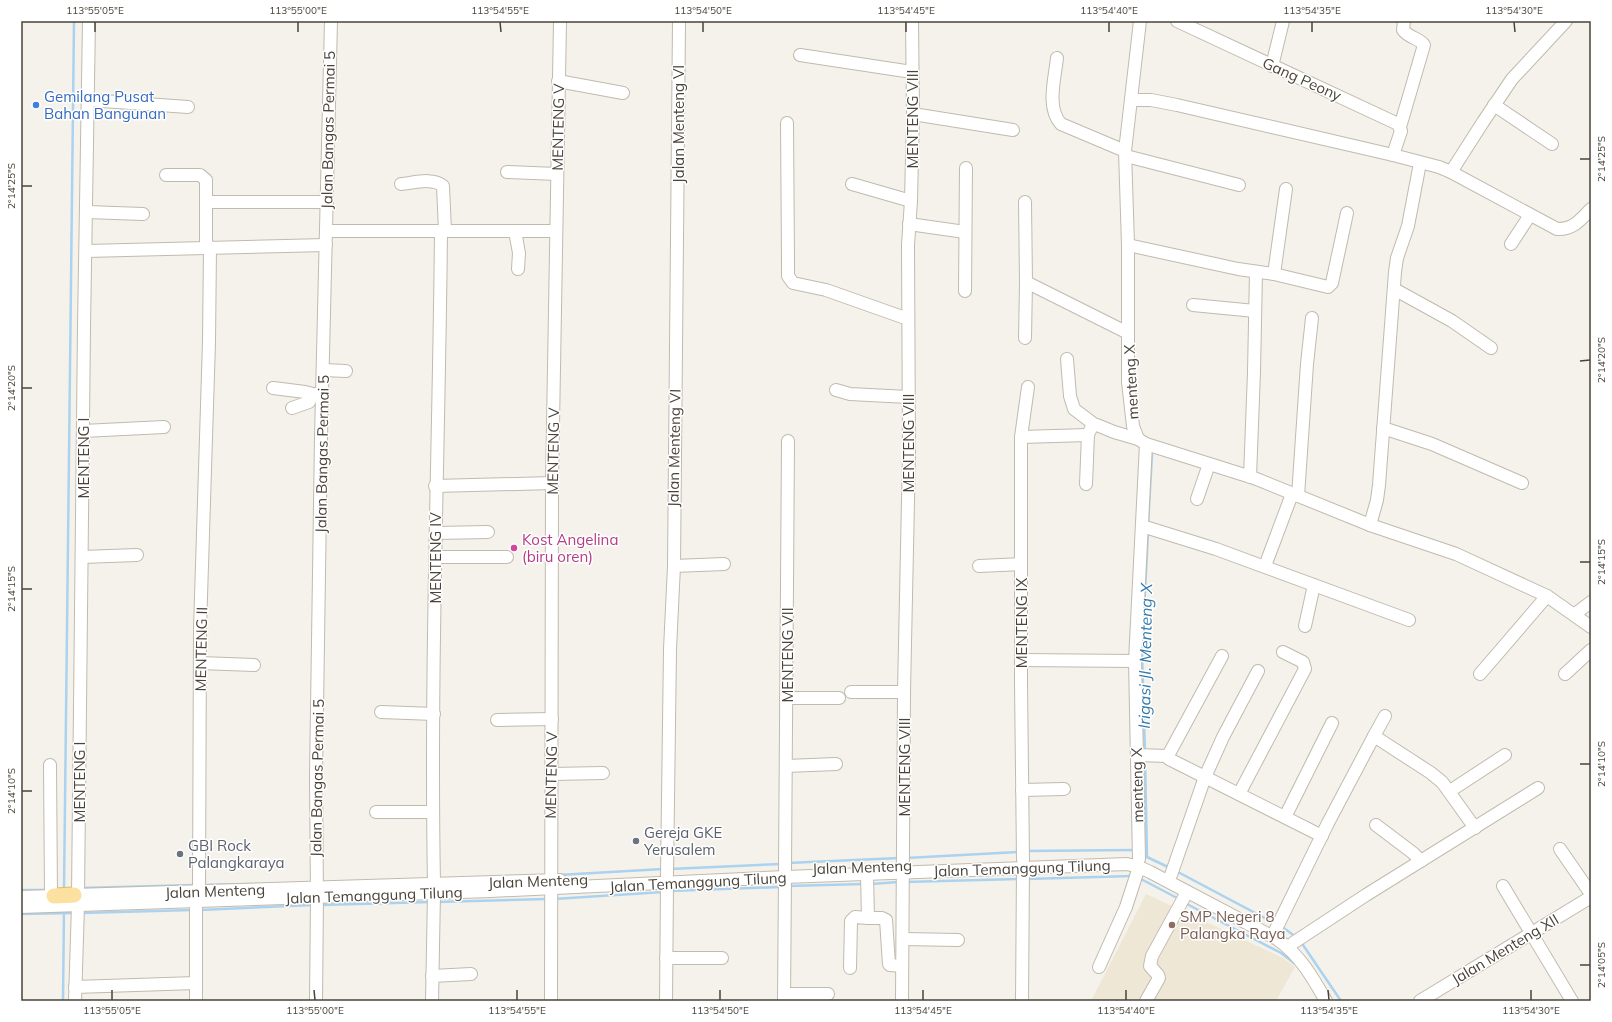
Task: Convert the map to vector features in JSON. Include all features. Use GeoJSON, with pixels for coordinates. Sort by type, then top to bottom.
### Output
{"type":"FeatureCollection","features":[{"type":"Feature","properties":{"kind":"main road","name":"Jalan Temanggung Tilung"},"geometry":{"type":"LineString","coordinates":[[53,899],[76,900]]}},
{"type":"Feature","properties":{"kind":"street","name":"MENTENG I"},"geometry":{"type":"LineString","coordinates":[[74,1001],[82,557],[89,21]]}},
{"type":"Feature","properties":{"kind":"street","name":"Jalan Bangas Permai 5"},"geometry":{"type":"LineString","coordinates":[[316,1001],[318,394],[323,370],[331,21]]}},
{"type":"Feature","properties":{"kind":"street","name":"MENTENG V"},"geometry":{"type":"LineString","coordinates":[[551,1001],[552,483],[560,21]]}},
{"type":"Feature","properties":{"kind":"street","name":"Jalan Menteng VI"},"geometry":{"type":"LineString","coordinates":[[666,1001],[670,649],[674,566],[679,21]]}},
{"type":"Feature","properties":{"kind":"street","name":"MENTENG VIII"},"geometry":{"type":"LineString","coordinates":[[902,1001],[904,692],[909,453],[908,319],[913,114],[912,21]]}},
{"type":"Feature","properties":{"kind":"street","name":"menteng X"},"geometry":{"type":"LineString","coordinates":[[1099,966],[1126,907],[1139,863],[1135,662],[1139,552],[1142,526],[1142,442],[1133,426],[1129,390],[1128,245],[1125,153],[1140,21]]}},
{"type":"Feature","properties":{"kind":"street","name":"Gang Peony"},"geometry":{"type":"LineString","coordinates":[[1177,21],[1373,112],[1398,124],[1400,127]]}},
{"type":"Feature","properties":{"kind":"street"},"geometry":{"type":"LineString","coordinates":[[1272,66],[1283,21]]}},
{"type":"Feature","properties":{"kind":"street"},"geometry":{"type":"LineString","coordinates":[[1393,155],[1424,45],[1422,42],[1408,36],[1403,30],[1404,21]]}},
{"type":"Feature","properties":{"kind":"street"},"geometry":{"type":"LineString","coordinates":[[1451,172],[1512,79],[1566,21]]}},
{"type":"Feature","properties":{"kind":"street"},"geometry":{"type":"LineString","coordinates":[[800,55],[912,72]]}},
{"type":"Feature","properties":{"kind":"street"},"geometry":{"type":"LineString","coordinates":[[1057,58],[1052,98],[1055,118],[1062,124],[1125,153],[1238,185]]}},
{"type":"Feature","properties":{"kind":"street"},"geometry":{"type":"LineString","coordinates":[[558,80],[623,93]]}},
{"type":"Feature","properties":{"kind":"street"},"geometry":{"type":"LineString","coordinates":[[88,100],[188,108]]}},
{"type":"Feature","properties":{"kind":"street"},"geometry":{"type":"LineString","coordinates":[[1131,100],[1151,100],[1177,105],[1393,155],[1419,169],[1439,167],[1557,229],[1565,229],[1576,225],[1591,209]]}},
{"type":"Feature","properties":{"kind":"street"},"geometry":{"type":"LineString","coordinates":[[1494,105],[1552,144]]}},
{"type":"Feature","properties":{"kind":"street"},"geometry":{"type":"LineString","coordinates":[[913,114],[1013,130]]}},
{"type":"Feature","properties":{"kind":"street"},"geometry":{"type":"LineString","coordinates":[[786,123],[788,276],[790,281],[826,290],[908,319]]}},
{"type":"Feature","properties":{"kind":"street"},"geometry":{"type":"LineString","coordinates":[[965,291],[966,168]]}},
{"type":"Feature","properties":{"kind":"street"},"geometry":{"type":"LineString","coordinates":[[1370,526],[1377,500],[1379,485],[1397,258],[1408,226],[1419,169]]}},
{"type":"Feature","properties":{"kind":"street"},"geometry":{"type":"LineString","coordinates":[[507,172],[557,174]]}},
{"type":"Feature","properties":{"kind":"street","name":"MENTENG II"},"geometry":{"type":"LineString","coordinates":[[166,175],[200,175],[204,177],[206,180],[207,202],[207,406],[200,663],[196,1001]]}},
{"type":"Feature","properties":{"kind":"street","name":"MENTENG IV"},"geometry":{"type":"LineString","coordinates":[[400,184],[437,182],[443,186],[435,558],[433,812],[434,888],[432,1001]]}},
{"type":"Feature","properties":{"kind":"street"},"geometry":{"type":"LineString","coordinates":[[852,184],[911,201]]}},
{"type":"Feature","properties":{"kind":"street"},"geometry":{"type":"LineString","coordinates":[[1274,274],[1286,189]]}},
{"type":"Feature","properties":{"kind":"street"},"geometry":{"type":"LineString","coordinates":[[207,202],[327,202]]}},
{"type":"Feature","properties":{"kind":"street"},"geometry":{"type":"LineString","coordinates":[[1025,202],[1025,338]]}},
{"type":"Feature","properties":{"kind":"street"},"geometry":{"type":"LineString","coordinates":[[86,212],[143,214]]}},
{"type":"Feature","properties":{"kind":"street"},"geometry":{"type":"LineString","coordinates":[[1128,245],[1256,272],[1274,274],[1325,287],[1330,286],[1347,213]]}},
{"type":"Feature","properties":{"kind":"street"},"geometry":{"type":"LineString","coordinates":[[1511,244],[1530,215]]}},
{"type":"Feature","properties":{"kind":"street"},"geometry":{"type":"LineString","coordinates":[[910,224],[965,232]]}},
{"type":"Feature","properties":{"kind":"street"},"geometry":{"type":"LineString","coordinates":[[326,231],[556,231]]}},
{"type":"Feature","properties":{"kind":"street"},"geometry":{"type":"LineString","coordinates":[[515,231],[519,253],[518,270]]}},
{"type":"Feature","properties":{"kind":"street"},"geometry":{"type":"LineString","coordinates":[[86,251],[326,245]]}},
{"type":"Feature","properties":{"kind":"street"},"geometry":{"type":"LineString","coordinates":[[1250,477],[1256,272]]}},
{"type":"Feature","properties":{"kind":"street"},"geometry":{"type":"LineString","coordinates":[[1026,282],[1097,319],[1128,333]]}},
{"type":"Feature","properties":{"kind":"street"},"geometry":{"type":"LineString","coordinates":[[1394,289],[1452,321],[1491,348]]}},
{"type":"Feature","properties":{"kind":"street"},"geometry":{"type":"LineString","coordinates":[[1193,305],[1255,311]]}},
{"type":"Feature","properties":{"kind":"street"},"geometry":{"type":"LineString","coordinates":[[1265,566],[1295,495],[1312,318]]}},
{"type":"Feature","properties":{"kind":"street"},"geometry":{"type":"LineString","coordinates":[[1067,359],[1070,396],[1074,409],[1095,425],[1250,477],[1370,526],[1456,554],[1548,596],[1591,627]]}},
{"type":"Feature","properties":{"kind":"street"},"geometry":{"type":"LineString","coordinates":[[323,370],[346,371]]}},
{"type":"Feature","properties":{"kind":"street","name":"MENTENG IX"},"geometry":{"type":"LineString","coordinates":[[1022,1001],[1023,864],[1021,437],[1028,387]]}},
{"type":"Feature","properties":{"kind":"street"},"geometry":{"type":"LineString","coordinates":[[273,388],[318,394]]}},
{"type":"Feature","properties":{"kind":"street"},"geometry":{"type":"LineString","coordinates":[[836,390],[850,394],[908,397]]}},
{"type":"Feature","properties":{"kind":"street"},"geometry":{"type":"LineString","coordinates":[[292,408],[309,402],[318,394]]}},
{"type":"Feature","properties":{"kind":"street"},"geometry":{"type":"LineString","coordinates":[[1086,484],[1088,435],[1092,426],[1095,425]]}},
{"type":"Feature","properties":{"kind":"street"},"geometry":{"type":"LineString","coordinates":[[83,431],[164,427]]}},
{"type":"Feature","properties":{"kind":"street"},"geometry":{"type":"LineString","coordinates":[[1384,428],[1432,444],[1522,483]]}},
{"type":"Feature","properties":{"kind":"street"},"geometry":{"type":"LineString","coordinates":[[1021,437],[1088,435]]}},
{"type":"Feature","properties":{"kind":"street","name":"MENTENG VII"},"geometry":{"type":"LineString","coordinates":[[784,998],[788,440]]}},
{"type":"Feature","properties":{"kind":"street"},"geometry":{"type":"LineString","coordinates":[[1197,499],[1209,464]]}},
{"type":"Feature","properties":{"kind":"street"},"geometry":{"type":"LineString","coordinates":[[436,486],[552,483]]}},
{"type":"Feature","properties":{"kind":"street"},"geometry":{"type":"LineString","coordinates":[[1142,526],[1265,566],[1409,620]]}},
{"type":"Feature","properties":{"kind":"street"},"geometry":{"type":"LineString","coordinates":[[436,533],[488,532]]}},
{"type":"Feature","properties":{"kind":"street"},"geometry":{"type":"LineString","coordinates":[[82,557],[137,554]]}},
{"type":"Feature","properties":{"kind":"street"},"geometry":{"type":"LineString","coordinates":[[435,558],[507,557]]}},
{"type":"Feature","properties":{"kind":"street"},"geometry":{"type":"LineString","coordinates":[[674,566],[724,564]]}},
{"type":"Feature","properties":{"kind":"street"},"geometry":{"type":"LineString","coordinates":[[979,566],[1021,564]]}},
{"type":"Feature","properties":{"kind":"street"},"geometry":{"type":"LineString","coordinates":[[1306,626],[1314,585]]}},
{"type":"Feature","properties":{"kind":"street"},"geometry":{"type":"LineString","coordinates":[[1480,674],[1548,596]]}},
{"type":"Feature","properties":{"kind":"street"},"geometry":{"type":"LineString","coordinates":[[1575,614],[1591,602]]}},
{"type":"Feature","properties":{"kind":"street"},"geometry":{"type":"LineString","coordinates":[[1565,674],[1591,650]]}},
{"type":"Feature","properties":{"kind":"street"},"geometry":{"type":"LineString","coordinates":[[1239,794],[1305,669],[1303,662],[1283,652]]}},
{"type":"Feature","properties":{"kind":"street"},"geometry":{"type":"LineString","coordinates":[[1168,756],[1222,656]]}},
{"type":"Feature","properties":{"kind":"street"},"geometry":{"type":"LineString","coordinates":[[1021,660],[1135,662]]}},
{"type":"Feature","properties":{"kind":"street"},"geometry":{"type":"LineString","coordinates":[[200,663],[254,665]]}},
{"type":"Feature","properties":{"kind":"street"},"geometry":{"type":"LineString","coordinates":[[1171,875],[1205,777],[1223,738],[1258,671]]}},
{"type":"Feature","properties":{"kind":"street"},"geometry":{"type":"LineString","coordinates":[[851,692],[904,692]]}},
{"type":"Feature","properties":{"kind":"street"},"geometry":{"type":"LineString","coordinates":[[786,698],[840,698]]}},
{"type":"Feature","properties":{"kind":"street"},"geometry":{"type":"LineString","coordinates":[[381,712],[434,714]]}},
{"type":"Feature","properties":{"kind":"street"},"geometry":{"type":"LineString","coordinates":[[1276,931],[1322,836],[1385,716]]}},
{"type":"Feature","properties":{"kind":"street"},"geometry":{"type":"LineString","coordinates":[[497,720],[552,719]]}},
{"type":"Feature","properties":{"kind":"street"},"geometry":{"type":"LineString","coordinates":[[1285,817],[1332,723]]}},
{"type":"Feature","properties":{"kind":"street"},"geometry":{"type":"LineString","coordinates":[[1374,736],[1442,782],[1450,791],[1475,828]]}},
{"type":"Feature","properties":{"kind":"street"},"geometry":{"type":"LineString","coordinates":[[1137,755],[1168,756]]}},
{"type":"Feature","properties":{"kind":"street"},"geometry":{"type":"LineString","coordinates":[[1450,791],[1505,755]]}},
{"type":"Feature","properties":{"kind":"street"},"geometry":{"type":"LineString","coordinates":[[1168,756],[1170,761],[1322,836]]}},
{"type":"Feature","properties":{"kind":"street"},"geometry":{"type":"LineString","coordinates":[[786,766],[836,764]]}},
{"type":"Feature","properties":{"kind":"street"},"geometry":{"type":"LineString","coordinates":[[50,765],[53,899]]}},
{"type":"Feature","properties":{"kind":"street"},"geometry":{"type":"LineString","coordinates":[[552,774],[602,773]]}},
{"type":"Feature","properties":{"kind":"street"},"geometry":{"type":"LineString","coordinates":[[1293,943],[1538,788]]}},
{"type":"Feature","properties":{"kind":"street"},"geometry":{"type":"LineString","coordinates":[[1022,790],[1064,789]]}},
{"type":"Feature","properties":{"kind":"street"},"geometry":{"type":"LineString","coordinates":[[376,812],[433,812]]}},
{"type":"Feature","properties":{"kind":"street"},"geometry":{"type":"LineString","coordinates":[[1376,825],[1413,853],[1421,861]]}},
{"type":"Feature","properties":{"kind":"street"},"geometry":{"type":"LineString","coordinates":[[1560,849],[1591,896]]}},
{"type":"Feature","properties":{"kind":"street"},"geometry":{"type":"LineString","coordinates":[[1139,863],[1171,875],[1276,931],[1293,943],[1310,962],[1335,1001]]}},
{"type":"Feature","properties":{"kind":"street","name":"Jalan Temanggung Tilung"},"geometry":{"type":"LineString","coordinates":[[76,900],[551,885],[785,874],[867,875],[904,869],[1023,864],[1139,863],[1187,892],[1282,942],[1304,965],[1326,1001]]}},
{"type":"Feature","properties":{"kind":"street","name":"Jalan Menteng"},"geometry":{"type":"LineString","coordinates":[[785,874],[904,869]]}},
{"type":"Feature","properties":{"kind":"street"},"geometry":{"type":"LineString","coordinates":[[867,875],[868,918]]}},
{"type":"Feature","properties":{"kind":"street"},"geometry":{"type":"LineString","coordinates":[[1503,886],[1572,1001]]}},
{"type":"Feature","properties":{"kind":"street"},"geometry":{"type":"LineString","coordinates":[[1146,1001],[1159,978],[1150,966],[1152,956],[1187,892]]}},
{"type":"Feature","properties":{"kind":"street","name":"Jalan Menteng XII"},"geometry":{"type":"LineString","coordinates":[[1420,1001],[1591,896]]}},
{"type":"Feature","properties":{"kind":"street","name":"Jalan Temanggung Tilung"},"geometry":{"type":"LineString","coordinates":[[21,898],[53,899]]}},
{"type":"Feature","properties":{"kind":"street","name":"Jalan Temanggung Tilung"},"geometry":{"type":"LineString","coordinates":[[21,906],[53,899]]}},
{"type":"Feature","properties":{"kind":"street"},"geometry":{"type":"LineString","coordinates":[[850,968],[851,921],[855,918],[882,918],[886,920],[889,964],[890,966],[902,966]]}},
{"type":"Feature","properties":{"kind":"street"},"geometry":{"type":"LineString","coordinates":[[903,939],[958,940]]}},
{"type":"Feature","properties":{"kind":"street"},"geometry":{"type":"LineString","coordinates":[[666,958],[722,958]]}},
{"type":"Feature","properties":{"kind":"street"},"geometry":{"type":"LineString","coordinates":[[432,976],[471,974]]}},
{"type":"Feature","properties":{"kind":"street"},"geometry":{"type":"LineString","coordinates":[[75,987],[196,983]]}},
{"type":"Feature","properties":{"kind":"street"},"geometry":{"type":"LineString","coordinates":[[784,998],[828,994]]}},
{"type":"Feature","properties":{"kind":"shaded area","name":"SMP Negeri 8 Palangka Raya"},"geometry":{"type":"Polygon","coordinates":[[[1146,894],[1281,957],[1295,967],[1276,1001],[1091,1001],[1146,894]]]}},
{"type":"Feature","properties":{"kind":"waterway"},"geometry":{"type":"LineString","coordinates":[[64,890],[74,21]]}},
{"type":"Feature","properties":{"kind":"waterway","name":"Irigasi Jl. Menteng X"},"geometry":{"type":"LineString","coordinates":[[1148,525],[1152,455]]}},
{"type":"Feature","properties":{"kind":"waterway","name":"Irigasi Jl. Menteng X"},"geometry":{"type":"LineString","coordinates":[[1145,752],[1142,651],[1148,532]]}},
{"type":"Feature","properties":{"kind":"waterway","name":"Irigasi Jl. Menteng X"},"geometry":{"type":"LineString","coordinates":[[1145,759],[1147,856]]}},
{"type":"Feature","properties":{"kind":"waterway"},"geometry":{"type":"LineString","coordinates":[[1026,851],[1135,850]]}},
{"type":"Feature","properties":{"kind":"waterway"},"geometry":{"type":"LineString","coordinates":[[906,858],[1019,852]]}},
{"type":"Feature","properties":{"kind":"waterway"},"geometry":{"type":"LineString","coordinates":[[1143,853],[1147,857],[1170,868]]}},
{"type":"Feature","properties":{"kind":"waterway"},"geometry":{"type":"LineString","coordinates":[[788,863],[899,858]]}},
{"type":"Feature","properties":{"kind":"waterway"},"geometry":{"type":"LineString","coordinates":[[670,869],[781,864]]}},
{"type":"Feature","properties":{"kind":"waterway"},"geometry":{"type":"LineString","coordinates":[[558,875],[663,869]]}},
{"type":"Feature","properties":{"kind":"waterway"},"geometry":{"type":"LineString","coordinates":[[1176,871],[1274,923]]}},
{"type":"Feature","properties":{"kind":"waterway"},"geometry":{"type":"LineString","coordinates":[[1027,879],[1132,876]]}},
{"type":"Feature","properties":{"kind":"waterway"},"geometry":{"type":"LineString","coordinates":[[1139,878],[1179,899]]}},
{"type":"Feature","properties":{"kind":"waterway"},"geometry":{"type":"LineString","coordinates":[[905,882],[1020,879]]}},
{"type":"Feature","properties":{"kind":"waterway"},"geometry":{"type":"LineString","coordinates":[[871,884],[898,882]]}},
{"type":"Feature","properties":{"kind":"waterway"},"geometry":{"type":"LineString","coordinates":[[203,885],[252,884]]}},
{"type":"Feature","properties":{"kind":"waterway"},"geometry":{"type":"LineString","coordinates":[[787,886],[864,884]]}},
{"type":"Feature","properties":{"kind":"waterway"},"geometry":{"type":"LineString","coordinates":[[81,888],[196,885]]}},
{"type":"Feature","properties":{"kind":"waterway"},"geometry":{"type":"LineString","coordinates":[[670,891],[780,887]]}},
{"type":"Feature","properties":{"kind":"waterway"},"geometry":{"type":"LineString","coordinates":[[21,890],[48,890]]}},
{"type":"Feature","properties":{"kind":"waterway"},"geometry":{"type":"LineString","coordinates":[[554,899],[663,892]]}},
{"type":"Feature","properties":{"kind":"waterway"},"geometry":{"type":"LineString","coordinates":[[438,902],[547,899]]}},
{"type":"Feature","properties":{"kind":"waterway"},"geometry":{"type":"LineString","coordinates":[[320,905],[431,902]]}},
{"type":"Feature","properties":{"kind":"waterway"},"geometry":{"type":"LineString","coordinates":[[1185,903],[1281,953],[1294,963]]}},
{"type":"Feature","properties":{"kind":"waterway"},"geometry":{"type":"LineString","coordinates":[[200,910],[313,905]]}},
{"type":"Feature","properties":{"kind":"waterway"},"geometry":{"type":"LineString","coordinates":[[82,913],[193,910]]}},
{"type":"Feature","properties":{"kind":"waterway"},"geometry":{"type":"LineString","coordinates":[[63,1001],[64,911]]}},
{"type":"Feature","properties":{"kind":"waterway"},"geometry":{"type":"LineString","coordinates":[[21,914],[75,913]]}},
{"type":"Feature","properties":{"kind":"waterway"},"geometry":{"type":"LineString","coordinates":[[1281,926],[1296,937]]}},
{"type":"Feature","properties":{"kind":"waterway"},"geometry":{"type":"LineString","coordinates":[[1301,942],[1341,1001]]}},
{"type":"Feature","properties":{"kind":"place","name":"Gemilang Pusat Bahan Bangunan"},"geometry":{"type":"Point","coordinates":[36,105]}},
{"type":"Feature","properties":{"kind":"place","name":"Kost Angelina (biru oren)"},"geometry":{"type":"Point","coordinates":[514,548]}},
{"type":"Feature","properties":{"kind":"place","name":"Gereja GKE Yerusalem"},"geometry":{"type":"Point","coordinates":[636,841]}},
{"type":"Feature","properties":{"kind":"place","name":"GBI Rock Palangkaraya"},"geometry":{"type":"Point","coordinates":[180,854]}},
{"type":"Feature","properties":{"kind":"place","name":"SMP Negeri 8 Palangka Raya"},"geometry":{"type":"Point","coordinates":[1172,925]}}]}
